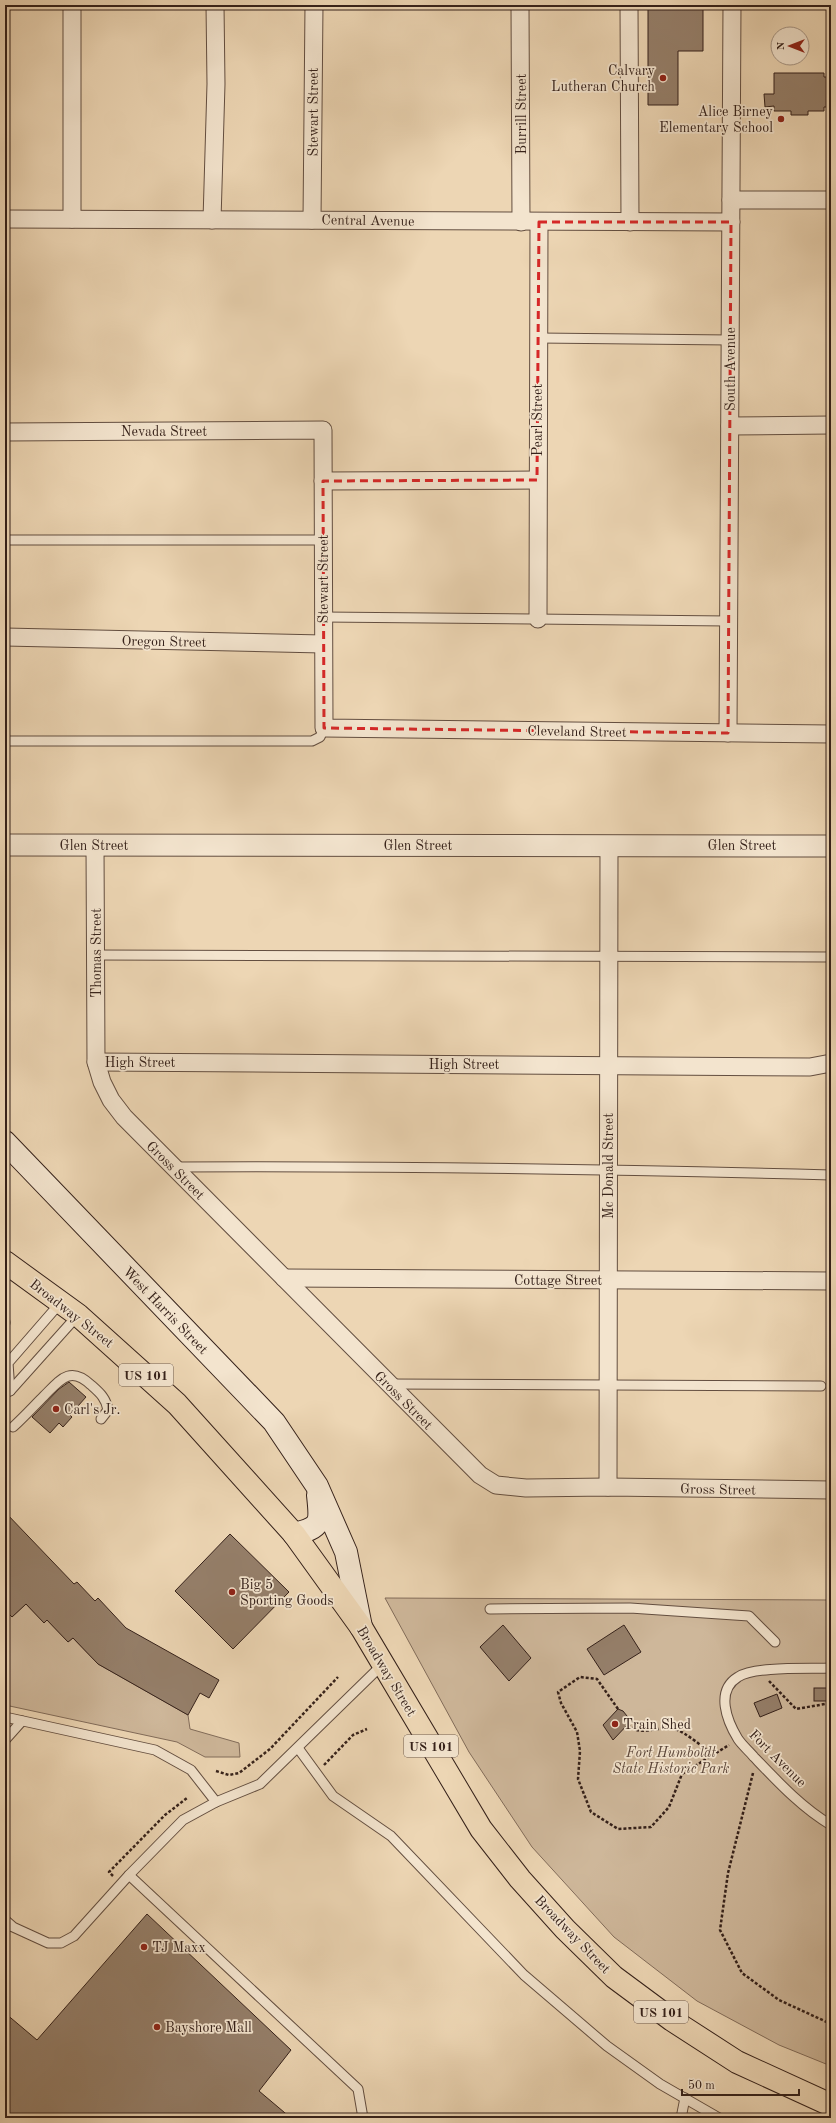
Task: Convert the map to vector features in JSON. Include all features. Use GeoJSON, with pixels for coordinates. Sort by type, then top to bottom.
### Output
{"type":"FeatureCollection","features":[{"type":"Feature","properties":{"kind":"highway","name":"Broadway Street"},"geometry":{"type":"LineString","coordinates":[[5,1262],[69,1309],[177,1404],[294,1534],[361,1627],[384,1663],[481,1829],[520,1879],[565,1929],[614,1977],[672,2020],[737,2062],[831,2105]]}},
{"type":"Feature","properties":{"kind":"main road","name":"West Harris Street"},"geometry":{"type":"LineString","coordinates":[[5,1142],[274,1422],[317,1486],[346,1552],[361,1627]]}},
{"type":"Feature","properties":{"kind":"main road","name":"West Harris Street"},"geometry":{"type":"LineString","coordinates":[[294,1534],[312,1529],[319,1522],[320,1512],[317,1486]]}},
{"type":"Feature","properties":{"kind":"street"},"geometry":{"type":"LineString","coordinates":[[72,5],[72,219]]}},
{"type":"Feature","properties":{"kind":"street"},"geometry":{"type":"LineString","coordinates":[[212,220],[216,84],[215,5]]}},
{"type":"Feature","properties":{"kind":"street","name":"Stewart Street"},"geometry":{"type":"LineString","coordinates":[[312,220],[314,5]]}},
{"type":"Feature","properties":{"kind":"street","name":"Burrill Street"},"geometry":{"type":"LineString","coordinates":[[520,5],[521,222]]}},
{"type":"Feature","properties":{"kind":"street"},"geometry":{"type":"LineString","coordinates":[[628,5],[630,222]]}},
{"type":"Feature","properties":{"kind":"street","name":"South Avenue"},"geometry":{"type":"LineString","coordinates":[[728,733],[732,5]]}},
{"type":"Feature","properties":{"kind":"street"},"geometry":{"type":"LineString","coordinates":[[731,200],[831,200]]}},
{"type":"Feature","properties":{"kind":"street","name":"Central Avenue"},"geometry":{"type":"LineString","coordinates":[[5,219],[731,222]]}},
{"type":"Feature","properties":{"kind":"street","name":"Pearl Street"},"geometry":{"type":"LineString","coordinates":[[538,619],[537,480],[539,222]]}},
{"type":"Feature","properties":{"kind":"street"},"geometry":{"type":"LineString","coordinates":[[730,426],[831,425]]}},
{"type":"Feature","properties":{"kind":"street","name":"Stewart Street"},"geometry":{"type":"LineString","coordinates":[[323,430],[324,728]]}},
{"type":"Feature","properties":{"kind":"street","name":"Nevada Street"},"geometry":{"type":"LineString","coordinates":[[5,432],[323,430]]}},
{"type":"Feature","properties":{"kind":"street"},"geometry":{"type":"LineString","coordinates":[[323,481],[537,480]]}},
{"type":"Feature","properties":{"kind":"street","name":"Oregon Street"},"geometry":{"type":"LineString","coordinates":[[5,637],[323,644]]}},
{"type":"Feature","properties":{"kind":"street","name":"Cleveland Street"},"geometry":{"type":"LineString","coordinates":[[324,728],[831,734]]}},
{"type":"Feature","properties":{"kind":"street","name":"Glen Street"},"geometry":{"type":"LineString","coordinates":[[5,845],[831,846]]}},
{"type":"Feature","properties":{"kind":"street","name":"Thomas Street"},"geometry":{"type":"LineString","coordinates":[[95,845],[96,1062]]}},
{"type":"Feature","properties":{"kind":"street","name":"Mc Donald Street"},"geometry":{"type":"LineString","coordinates":[[608,1487],[607,1280],[609,845]]}},
{"type":"Feature","properties":{"kind":"street","name":"High Street"},"geometry":{"type":"LineString","coordinates":[[96,1062],[810,1067],[831,1063]]}},
{"type":"Feature","properties":{"kind":"street","name":"Gross Street"},"geometry":{"type":"LineString","coordinates":[[96,1062],[102,1082],[111,1100],[124,1117],[173,1167],[245,1236],[388,1384],[480,1475],[496,1484],[526,1488],[608,1487],[831,1490]]}},
{"type":"Feature","properties":{"kind":"street","name":"Cottage Street"},"geometry":{"type":"LineString","coordinates":[[284,1278],[831,1281]]}},
{"type":"Feature","properties":{"kind":"lane"},"geometry":{"type":"LineString","coordinates":[[538,338],[730,340]]}},
{"type":"Feature","properties":{"kind":"lane"},"geometry":{"type":"LineString","coordinates":[[5,540],[323,540]]}},
{"type":"Feature","properties":{"kind":"lane"},"geometry":{"type":"LineString","coordinates":[[323,617],[728,620]]}},
{"type":"Feature","properties":{"kind":"lane"},"geometry":{"type":"LineString","coordinates":[[5,741],[312,741],[320,737],[324,728]]}},
{"type":"Feature","properties":{"kind":"lane"},"geometry":{"type":"LineString","coordinates":[[96,955],[831,957]]}},
{"type":"Feature","properties":{"kind":"lane"},"geometry":{"type":"LineString","coordinates":[[173,1167],[326,1166],[608,1169],[831,1175]]}},
{"type":"Feature","properties":{"kind":"lane"},"geometry":{"type":"LineString","coordinates":[[69,1309],[10,1390],[8,1363],[69,1309]]}},
{"type":"Feature","properties":{"kind":"lane"},"geometry":{"type":"LineString","coordinates":[[13,1427],[55,1382],[66,1376],[73,1375],[79,1376],[86,1380],[106,1401],[108,1410],[100,1419]]}},
{"type":"Feature","properties":{"kind":"lane"},"geometry":{"type":"LineString","coordinates":[[388,1384],[821,1386]]}},
{"type":"Feature","properties":{"kind":"lane"},"geometry":{"type":"LineString","coordinates":[[490,1609],[630,1608],[749,1616],[775,1642]]}},
{"type":"Feature","properties":{"kind":"lane"},"geometry":{"type":"LineString","coordinates":[[5,1920],[13,1927],[31,1937],[48,1942],[61,1942],[74,1936],[129,1874],[183,1820],[216,1802],[260,1784],[384,1663]]}},
{"type":"Feature","properties":{"kind":"lane","name":"Fort Avenue"},"geometry":{"type":"LineString","coordinates":[[831,1668],[759,1671],[738,1677],[726,1691],[724,1702],[726,1715],[738,1739],[756,1759],[798,1799],[821,1819],[831,1825]]}},
{"type":"Feature","properties":{"kind":"lane"},"geometry":{"type":"LineString","coordinates":[[5,1717],[155,1750],[191,1770],[216,1802]]}},
{"type":"Feature","properties":{"kind":"lane"},"geometry":{"type":"LineString","coordinates":[[5,1740],[22,1721]]}},
{"type":"Feature","properties":{"kind":"lane"},"geometry":{"type":"LineString","coordinates":[[298,1748],[333,1796],[391,1836],[524,1976],[607,2046],[660,2084],[719,2118]]}},
{"type":"Feature","properties":{"kind":"lane"},"geometry":{"type":"LineString","coordinates":[[129,1874],[358,2089],[363,2118]]}},
{"type":"Feature","properties":{"kind":"lane"},"geometry":{"type":"LineString","coordinates":[[681,2118],[685,2098]]}},
{"type":"Feature","properties":{"kind":"path"},"geometry":{"type":"LineString","coordinates":[[759,1671],[796,1709],[831,1703]]}},
{"type":"Feature","properties":{"kind":"path"},"geometry":{"type":"LineString","coordinates":[[618,1709],[597,1678],[580,1676],[558,1692],[561,1703],[577,1732],[580,1751],[578,1779],[591,1812],[618,1829],[651,1826],[669,1808],[682,1774],[738,1739]]}},
{"type":"Feature","properties":{"kind":"path"},"geometry":{"type":"LineString","coordinates":[[216,1771],[229,1774],[239,1773],[246,1768],[270,1749],[338,1677]]}},
{"type":"Feature","properties":{"kind":"path"},"geometry":{"type":"LineString","coordinates":[[628,1724],[637,1732],[658,1728],[675,1729],[714,1754]]}},
{"type":"Feature","properties":{"kind":"path"},"geometry":{"type":"LineString","coordinates":[[323,1769],[324,1766],[353,1735],[368,1729]]}},
{"type":"Feature","properties":{"kind":"path"},"geometry":{"type":"LineString","coordinates":[[756,1759],[728,1872],[720,1930],[742,1973],[779,2000],[831,2024]]}},
{"type":"Feature","properties":{"kind":"path"},"geometry":{"type":"LineString","coordinates":[[131,1849],[165,1815],[187,1798]]}},
{"type":"Feature","properties":{"kind":"highlighted area"},"geometry":{"type":"Polygon","coordinates":[[[539,222],[731,222],[728,733],[324,728],[323,481],[537,480],[539,222]]]}},
{"type":"Feature","properties":{"kind":"green space","name":"Fort Humboldt State Historic Park"},"geometry":{"type":"Polygon","coordinates":[[[385,1598],[831,1600],[831,2066],[779,2045],[697,2001],[614,1937],[532,1847],[469,1752],[385,1598]]]}},
{"type":"Feature","properties":{"kind":"green space"},"geometry":{"type":"Polygon","coordinates":[[[26,1604],[44,1623],[47,1620],[68,1642],[73,1638],[98,1664],[188,1715],[190,1729],[239,1743],[240,1757],[205,1757],[177,1742],[5,1705],[5,1610],[12,1617],[26,1604]]]}},
{"type":"Feature","properties":{"kind":"building","name":"Calvary Lutheran Church"},"geometry":{"type":"Polygon","coordinates":[[[648,5],[703,5],[703,51],[678,51],[678,105],[648,105],[648,5]]]}},
{"type":"Feature","properties":{"kind":"building"},"geometry":{"type":"Polygon","coordinates":[[[774,73],[824,73],[824,77],[831,77],[831,107],[824,107],[824,111],[808,111],[808,115],[791,115],[791,111],[774,111],[774,106],[765,107],[764,94],[774,94],[774,73]]]}},
{"type":"Feature","properties":{"kind":"building","name":"Carl's Jr."},"geometry":{"type":"Polygon","coordinates":[[[69,1382],[86,1397],[70,1415],[72,1417],[63,1427],[59,1423],[50,1433],[32,1417],[59,1389],[69,1382]]]}},
{"type":"Feature","properties":{"kind":"building"},"geometry":{"type":"Polygon","coordinates":[[[5,1512],[74,1584],[77,1582],[95,1601],[98,1598],[126,1628],[219,1680],[209,1698],[200,1693],[188,1715],[98,1664],[73,1638],[68,1642],[47,1620],[44,1623],[26,1604],[12,1617],[5,1610],[5,1512]]]}},
{"type":"Feature","properties":{"kind":"building","name":"Big 5 Sporting Goods"},"geometry":{"type":"Polygon","coordinates":[[[230,1534],[289,1592],[233,1649],[175,1591],[230,1534]]]}},
{"type":"Feature","properties":{"kind":"building"},"geometry":{"type":"Polygon","coordinates":[[[503,1625],[531,1658],[509,1681],[480,1647],[503,1625]]]}},
{"type":"Feature","properties":{"kind":"building"},"geometry":{"type":"Polygon","coordinates":[[[624,1625],[641,1652],[604,1675],[587,1649],[624,1625]]]}},
{"type":"Feature","properties":{"kind":"building"},"geometry":{"type":"Polygon","coordinates":[[[814,1688],[831,1688],[831,1701],[814,1701],[814,1688]]]}},
{"type":"Feature","properties":{"kind":"building"},"geometry":{"type":"Polygon","coordinates":[[[777,1694],[782,1708],[760,1717],[754,1703],[777,1694]]]}},
{"type":"Feature","properties":{"kind":"building","name":"Train Shed"},"geometry":{"type":"Polygon","coordinates":[[[618,1709],[623,1711],[631,1721],[613,1740],[603,1725],[618,1709]]]}},
{"type":"Feature","properties":{"kind":"building","name":"Bayshore Mall"},"geometry":{"type":"Polygon","coordinates":[[[147,1914],[291,2050],[259,2091],[291,2118],[5,2118],[5,2013],[37,2040],[147,1914]]]}},
{"type":"Feature","properties":{"kind":"place","name":"Calvary Lutheran Church"},"geometry":{"type":"Point","coordinates":[663,78]}},
{"type":"Feature","properties":{"kind":"place","name":"Alice Birney Elementary School"},"geometry":{"type":"Point","coordinates":[781,119]}},
{"type":"Feature","properties":{"kind":"place","name":"Carl's Jr."},"geometry":{"type":"Point","coordinates":[56,1409]}},
{"type":"Feature","properties":{"kind":"place","name":"Big 5 Sporting Goods"},"geometry":{"type":"Point","coordinates":[232,1592]}},
{"type":"Feature","properties":{"kind":"place","name":"Train Shed"},"geometry":{"type":"Point","coordinates":[615,1724]}},
{"type":"Feature","properties":{"kind":"place","name":"TJ Maxx"},"geometry":{"type":"Point","coordinates":[144,1947]}},
{"type":"Feature","properties":{"kind":"place","name":"Bayshore Mall"},"geometry":{"type":"Point","coordinates":[157,2027]}}]}
